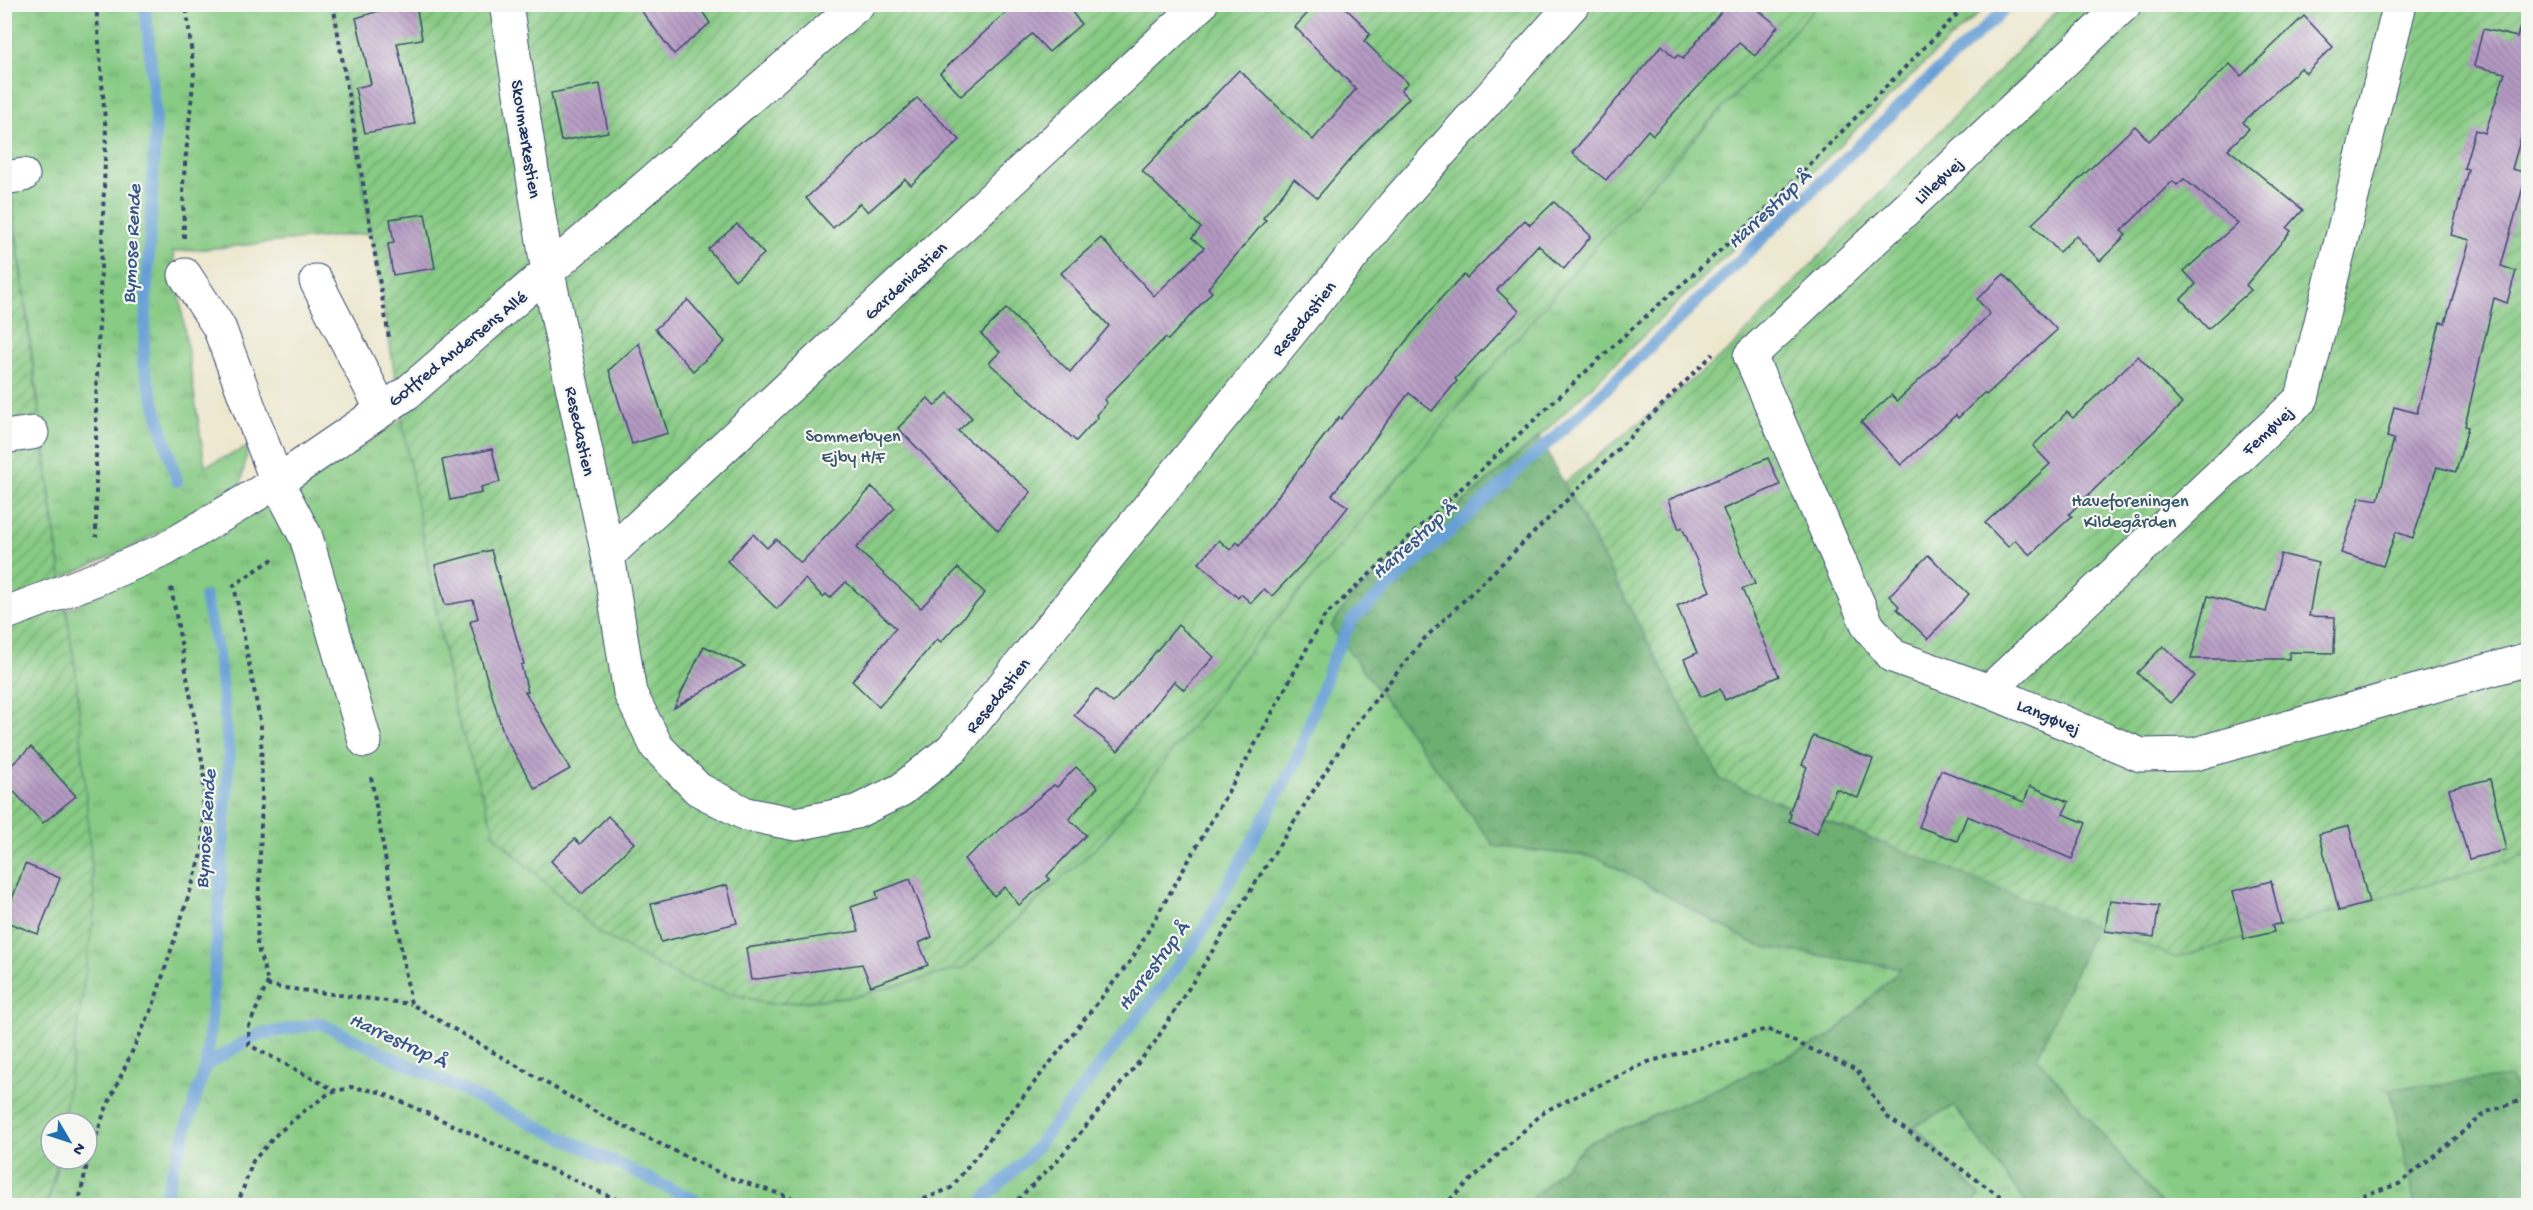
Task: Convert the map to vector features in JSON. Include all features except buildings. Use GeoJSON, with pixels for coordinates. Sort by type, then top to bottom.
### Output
{"type":"FeatureCollection","features":[{"type":"Feature","properties":{"kind":"lane","name":"Skovmærkestien"},"geometry":{"type":"LineString","coordinates":[[506,4],[548,273]]}},
{"type":"Feature","properties":{"kind":"lane","name":"Gotfred Andersens Allé"},"geometry":{"type":"LineString","coordinates":[[4,614],[164,550],[277,482],[395,401],[548,273],[858,4]]}},
{"type":"Feature","properties":{"kind":"lane","name":"Gardeniastien"},"geometry":{"type":"LineString","coordinates":[[608,555],[1201,4]]}},
{"type":"Feature","properties":{"kind":"lane","name":"Resedastien"},"geometry":{"type":"LineString","coordinates":[[548,273],[608,555],[630,693],[657,747],[698,789],[746,814],[796,824],[856,812],[902,790],[952,749],[1394,205],[1573,4]]}},
{"type":"Feature","properties":{"kind":"lane","name":"Lilleøvej"},"geometry":{"type":"LineString","coordinates":[[1750,356],[2126,4]]}},
{"type":"Feature","properties":{"kind":"lane","name":"Femøvej"},"geometry":{"type":"LineString","coordinates":[[1989,691],[2302,398],[2400,4]]}},
{"type":"Feature","properties":{"kind":"lane"},"geometry":{"type":"LineString","coordinates":[[185,275],[219,327],[277,482],[306,537],[365,741]]}},
{"type":"Feature","properties":{"kind":"lane"},"geometry":{"type":"LineString","coordinates":[[316,281],[395,401]]}},
{"type":"Feature","properties":{"kind":"lane","name":"Langøvej"},"geometry":{"type":"LineString","coordinates":[[1750,356],[1868,626],[1893,656],[1989,691],[2141,755],[2195,754],[2529,659]]}},
{"type":"Feature","properties":{"kind":"path"},"geometry":{"type":"LineString","coordinates":[[96,4],[106,134],[96,403],[96,579]]}},
{"type":"Feature","properties":{"kind":"path"},"geometry":{"type":"LineString","coordinates":[[185,275],[183,185],[194,73],[186,4]]}},
{"type":"Feature","properties":{"kind":"path"},"geometry":{"type":"LineString","coordinates":[[333,4],[396,376],[395,401]]}},
{"type":"Feature","properties":{"kind":"path"},"geometry":{"type":"LineString","coordinates":[[907,1206],[951,1188],[1132,959],[1247,759],[1324,616],[1627,333],[1759,216],[1967,4]]}},
{"type":"Feature","properties":{"kind":"path"},"geometry":{"type":"LineString","coordinates":[[1011,1206],[1056,1162],[1154,1045],[1355,725],[1424,639],[1561,507],[1725,343],[1750,356]]}},
{"type":"Feature","properties":{"kind":"path"},"geometry":{"type":"LineString","coordinates":[[306,537],[234,585],[261,726],[262,796],[257,945],[269,986],[411,1004],[601,1115],[728,1177],[817,1206]]}},
{"type":"Feature","properties":{"kind":"path"},"geometry":{"type":"LineString","coordinates":[[78,1206],[87,1164],[104,1113],[153,1006],[203,851],[204,772],[164,550]]}},
{"type":"Feature","properties":{"kind":"path"},"geometry":{"type":"LineString","coordinates":[[365,741],[411,1004]]}},
{"type":"Feature","properties":{"kind":"path"},"geometry":{"type":"LineString","coordinates":[[268,982],[249,1026],[249,1046],[337,1092]]}},
{"type":"Feature","properties":{"kind":"path"},"geometry":{"type":"LineString","coordinates":[[1443,1206],[1545,1111],[1648,1062],[1767,1029],[1857,1070],[1886,1116],[2014,1206]]}},
{"type":"Feature","properties":{"kind":"path"},"geometry":{"type":"LineString","coordinates":[[237,1206],[253,1161],[268,1144],[303,1112],[328,1094],[351,1087],[380,1092],[631,1206]]}},
{"type":"Feature","properties":{"kind":"path"},"geometry":{"type":"LineString","coordinates":[[2328,1206],[2399,1184],[2487,1112],[2529,1098]]}},
{"type":"Feature","properties":{"kind":"green space"},"geometry":{"type":"Polygon","coordinates":[[[4,5],[333,5],[371,233],[173,252],[205,466],[248,447],[241,484],[129,549],[61,578],[5,145],[4,5]]]}},
{"type":"Feature","properties":{"kind":"green space","name":"Sommerbyen Ejby H/F"},"geometry":{"type":"Polygon","coordinates":[[[333,5],[1818,5],[1607,233],[1247,654],[1104,840],[965,967],[854,997],[770,1004],[689,982],[601,934],[496,837],[454,707],[410,466],[333,5]]]}},
{"type":"Feature","properties":{"kind":"green space"},"geometry":{"type":"Polygon","coordinates":[[[1818,5],[1988,5],[1936,52],[1539,437],[1350,599],[1494,846],[1597,857],[1759,946],[1902,968],[1830,1037],[1698,1097],[1588,1143],[1526,1205],[47,1206],[56,1171],[99,1171],[99,1111],[58,1111],[76,674],[66,610],[211,538],[315,479],[402,419],[454,707],[496,837],[601,934],[689,982],[771,1004],[854,997],[965,967],[1104,840],[1247,654],[1607,233],[1818,5]]]}},
{"type":"Feature","properties":{"kind":"green space","name":"Haveforeningen Kildegården"},"geometry":{"type":"Polygon","coordinates":[[[2062,5],[2528,5],[2528,855],[2176,958],[1721,780],[1564,483],[1729,350],[2062,5]]]}},
{"type":"Feature","properties":{"kind":"green space"},"geometry":{"type":"Polygon","coordinates":[[[4,145],[53,522],[76,674],[95,907],[65,1111],[39,1111],[39,1171],[55,1171],[47,1206],[4,1205],[4,145]]]}},
{"type":"Feature","properties":{"kind":"green space"},"geometry":{"type":"Polygon","coordinates":[[[1539,437],[1721,780],[2096,926],[2037,1057],[2162,1205],[2028,1205],[1954,1106],[1914,1126],[1980,1196],[1971,1205],[1526,1205],[1588,1143],[1698,1097],[1830,1037],[1901,968],[1759,946],[1597,857],[1494,846],[1331,627],[1350,599],[1539,437]]]}},
{"type":"Feature","properties":{"kind":"green space"},"geometry":{"type":"Polygon","coordinates":[[[2528,855],[2528,1205],[1971,1205],[1980,1196],[1914,1125],[1954,1106],[2037,1057],[2096,926],[2176,957],[2528,855]]]}},
{"type":"Feature","properties":{"kind":"green space"},"geometry":{"type":"Polygon","coordinates":[[[2511,1077],[2528,1114],[2528,1205],[2415,1205],[2390,1089],[2511,1077]]]}},
{"type":"Feature","properties":{"kind":"waterway","name":"Bymose Rende"},"geometry":{"type":"LineString","coordinates":[[145,4],[156,117],[143,364],[177,481]]}},
{"type":"Feature","properties":{"kind":"waterway","name":"Harrestrup Å"},"geometry":{"type":"LineString","coordinates":[[977,1206],[1031,1154],[1196,942],[1296,762],[1331,662],[1352,620],[1579,415],[1925,82],[2011,4]]}},
{"type":"Feature","properties":{"kind":"waterway","name":"Bymose Rende"},"geometry":{"type":"LineString","coordinates":[[205,597],[218,654],[229,755],[206,1065]]}},
{"type":"Feature","properties":{"kind":"waterway","name":"Harrestrup Å"},"geometry":{"type":"LineString","coordinates":[[162,1206],[206,1065],[257,1035],[320,1023],[707,1206]]}}]}
